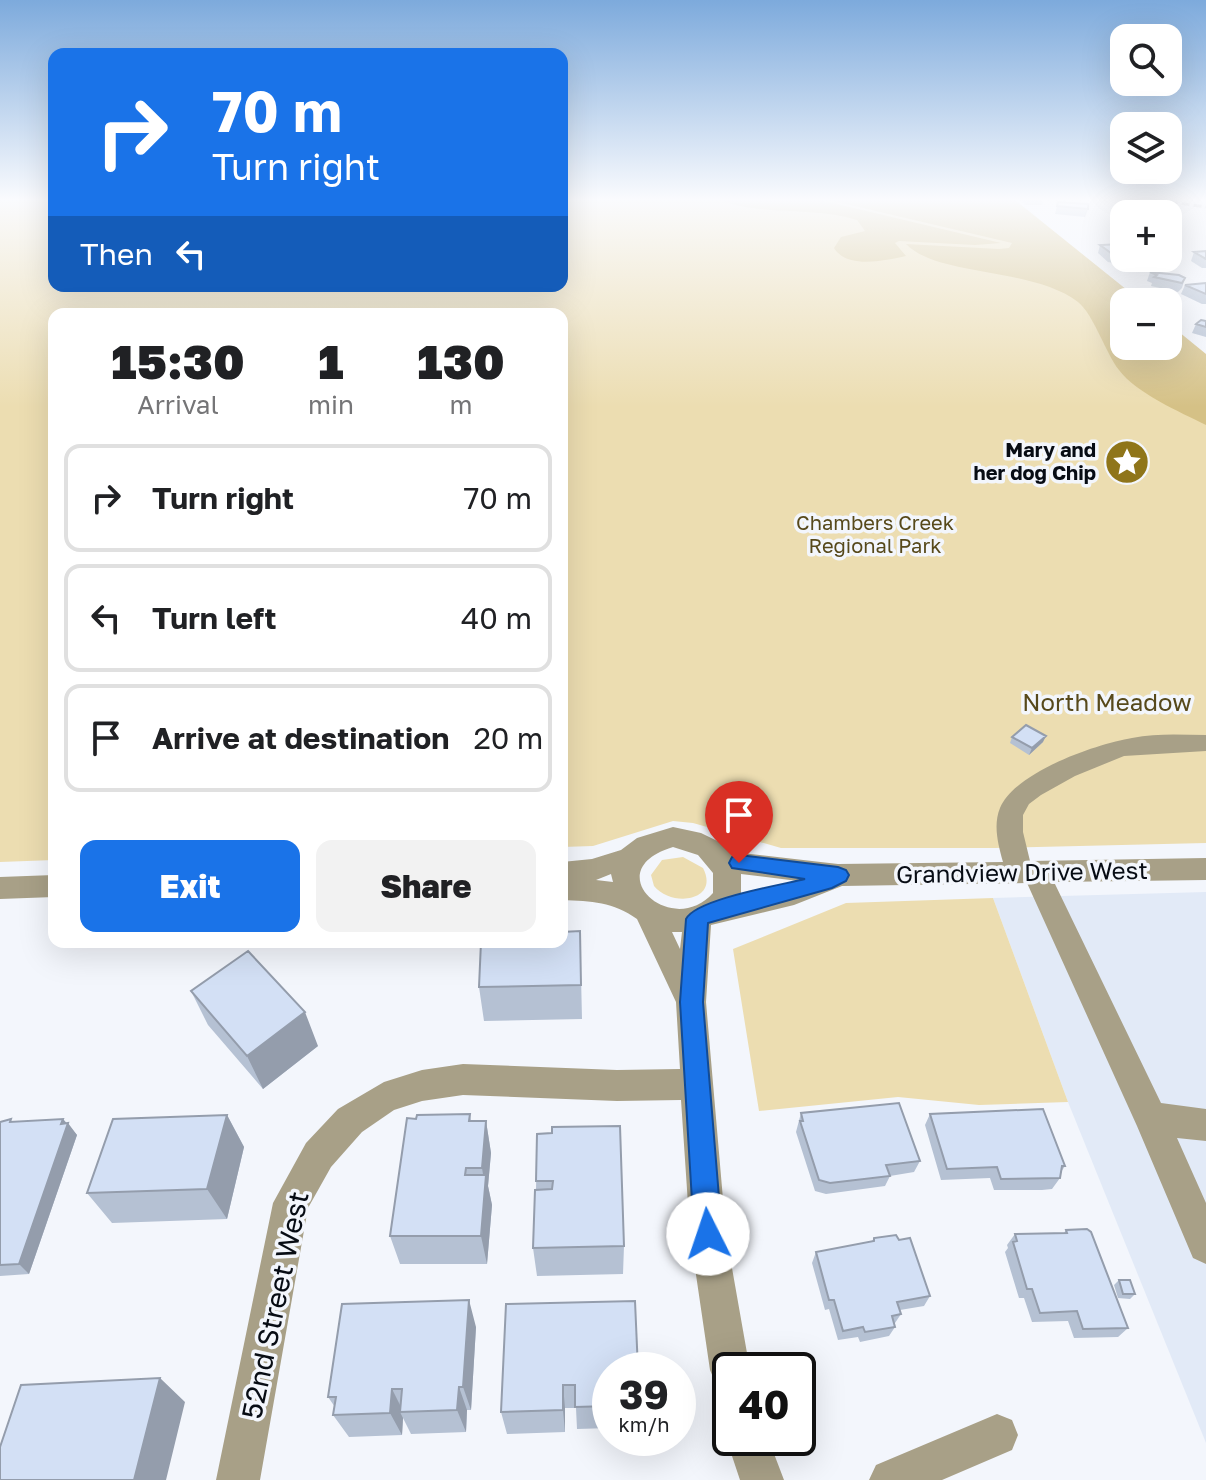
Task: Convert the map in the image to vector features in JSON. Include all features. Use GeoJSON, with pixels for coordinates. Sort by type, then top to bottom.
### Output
{"type":"FeatureCollection","features":[{"type":"Feature","properties":{"kind":"street"},"geometry":{"type":"LineString","coordinates":[[1206,743],[1122,748],[1040,783],[1023,794],[1013,806],[1010,818],[1012,849],[1028,873],[1151,1118],[1206,1245]]}},
{"type":"Feature","properties":{"kind":"street"},"geometry":{"type":"LineString","coordinates":[[568,889],[596,889],[640,907],[671,921],[705,915],[727,893],[729,875],[717,854],[689,839],[658,839],[636,850],[623,871],[626,889],[640,907],[691,1002]]}},
{"type":"Feature","properties":{"kind":"street","name":"Grandview Drive West"},"geometry":{"type":"LineString","coordinates":[[717,854],[739,863],[838,875],[1206,869]]}},
{"type":"Feature","properties":{"kind":"street"},"geometry":{"type":"LineString","coordinates":[[568,872],[592,870],[629,858]]}},
{"type":"Feature","properties":{"kind":"street","name":"Grandview Drive West"},"geometry":{"type":"LineString","coordinates":[[705,915],[799,890],[838,875]]}},
{"type":"Feature","properties":{"kind":"street"},"geometry":{"type":"LineString","coordinates":[[0,888],[48,886]]}},
{"type":"Feature","properties":{"kind":"street"},"geometry":{"type":"LineString","coordinates":[[0,904],[48,902]]}},
{"type":"Feature","properties":{"kind":"street"},"geometry":{"type":"LineString","coordinates":[[705,915],[691,1002],[708,1234],[727,1352]]}},
{"type":"Feature","properties":{"kind":"street","name":"52nd Street West"},"geometry":{"type":"LineString","coordinates":[[238,1480],[291,1203],[308,1167],[332,1135],[361,1110],[393,1093],[427,1083],[532,1080],[609,1085],[697,1084]]}},
{"type":"Feature","properties":{"kind":"street"},"geometry":{"type":"LineString","coordinates":[[1151,1118],[1206,1125]]}},
{"type":"Feature","properties":{"kind":"street"},"geometry":{"type":"LineString","coordinates":[[891,1480],[997,1435]]}},
{"type":"Feature","properties":{"kind":"street"},"geometry":{"type":"LineString","coordinates":[[753,1456],[762,1480]]}},
{"type":"Feature","properties":{"kind":"shaded area"},"geometry":{"type":"Polygon","coordinates":[[[968,269],[1101,269],[1125,288],[1110,288],[1110,355],[1078,302],[1036,283],[968,269]]]}},
{"type":"Feature","properties":{"kind":"shaded area"},"geometry":{"type":"Polygon","coordinates":[[[1182,334],[1206,354],[1206,425],[1136,386],[1114,362],[1182,360],[1182,334]]]}},
{"type":"Feature","properties":{"kind":"shaded area"},"geometry":{"type":"Polygon","coordinates":[[[1206,892],[1206,1443],[1068,1102],[993,898],[1206,892]]]}},
{"type":"Feature","properties":{"kind":"green space","name":"Chambers Creek Regional Park"},"geometry":{"type":"Polygon","coordinates":[[[0,269],[48,269],[48,292],[568,292],[568,269],[1088,269],[1110,289],[1110,360],[1182,360],[1182,350],[1206,356],[1206,843],[994,848],[781,848],[693,823],[673,821],[593,846],[568,847],[568,308],[48,308],[48,860],[0,862],[0,269]]]}},
{"type":"Feature","properties":{"kind":"green space"},"geometry":{"type":"Polygon","coordinates":[[[683,857],[703,868],[707,879],[700,894],[682,899],[662,893],[654,886],[651,875],[662,860],[683,857]]]}},
{"type":"Feature","properties":{"kind":"green space"},"geometry":{"type":"Polygon","coordinates":[[[993,898],[1068,1102],[979,1105],[898,1097],[759,1111],[733,949],[846,903],[993,898]]]}},
{"type":"Feature","properties":{"kind":"building"},"geometry":{"type":"Polygon","coordinates":[[[1150,272],[1185,278],[1182,283],[1154,277],[1157,275],[1150,272]]]}},
{"type":"Feature","properties":{"kind":"building"},"geometry":{"type":"Polygon","coordinates":[[[1206,283],[1206,294],[1185,285],[1206,283]]]}},
{"type":"Feature","properties":{"kind":"building"},"geometry":{"type":"Polygon","coordinates":[[[1206,321],[1206,327],[1196,324],[1206,321]]]}},
{"type":"Feature","properties":{"kind":"building"},"geometry":{"type":"Polygon","coordinates":[[[1026,725],[1046,736],[1032,748],[1012,737],[1026,725]]]}},
{"type":"Feature","properties":{"kind":"building"},"geometry":{"type":"Polygon","coordinates":[[[580,931],[581,985],[479,987],[481,948],[568,948],[568,932],[580,931]]]}},
{"type":"Feature","properties":{"kind":"building"},"geometry":{"type":"Polygon","coordinates":[[[248,951],[305,1012],[247,1056],[191,991],[248,951]]]}},
{"type":"Feature","properties":{"kind":"building"},"geometry":{"type":"Polygon","coordinates":[[[899,1103],[920,1161],[886,1165],[890,1176],[830,1183],[819,1180],[800,1121],[803,1121],[801,1113],[899,1103]]]}},
{"type":"Feature","properties":{"kind":"building"},"geometry":{"type":"Polygon","coordinates":[[[1043,1109],[1065,1166],[1062,1166],[1060,1178],[1001,1179],[997,1167],[947,1169],[930,1114],[1043,1109]]]}},
{"type":"Feature","properties":{"kind":"building"},"geometry":{"type":"Polygon","coordinates":[[[470,1114],[469,1121],[486,1121],[482,1168],[466,1168],[465,1175],[486,1175],[481,1236],[390,1236],[407,1118],[470,1114]]]}},
{"type":"Feature","properties":{"kind":"building"},"geometry":{"type":"Polygon","coordinates":[[[227,1115],[207,1189],[87,1193],[113,1119],[227,1115]]]}},
{"type":"Feature","properties":{"kind":"building"},"geometry":{"type":"Polygon","coordinates":[[[11,1119],[10,1122],[63,1119],[61,1124],[68,1123],[19,1264],[0,1265],[0,1122],[11,1119]]]}},
{"type":"Feature","properties":{"kind":"building"},"geometry":{"type":"Polygon","coordinates":[[[620,1126],[624,1246],[533,1248],[535,1190],[552,1189],[553,1181],[536,1181],[537,1134],[552,1133],[552,1127],[620,1126]]]}},
{"type":"Feature","properties":{"kind":"building"},"geometry":{"type":"Polygon","coordinates":[[[1087,1229],[1091,1232],[1128,1328],[1083,1329],[1077,1311],[1040,1313],[1032,1289],[1027,1289],[1013,1242],[1017,1241],[1015,1234],[1067,1233],[1066,1230],[1087,1229]]]}},
{"type":"Feature","properties":{"kind":"building"},"geometry":{"type":"Polygon","coordinates":[[[896,1235],[899,1240],[910,1238],[930,1296],[897,1302],[901,1314],[892,1316],[895,1327],[865,1332],[863,1327],[843,1331],[834,1300],[829,1300],[816,1252],[896,1235]]]}},
{"type":"Feature","properties":{"kind":"building"},"geometry":{"type":"Polygon","coordinates":[[[1119,1280],[1130,1280],[1135,1294],[1123,1294],[1119,1280]]]}},
{"type":"Feature","properties":{"kind":"building"},"geometry":{"type":"Polygon","coordinates":[[[469,1300],[463,1387],[459,1387],[457,1410],[400,1412],[402,1389],[392,1389],[390,1413],[333,1415],[336,1397],[328,1397],[342,1304],[469,1300]]]}},
{"type":"Feature","properties":{"kind":"building"},"geometry":{"type":"Polygon","coordinates":[[[635,1301],[637,1352],[592,1352],[592,1407],[575,1407],[575,1385],[563,1385],[563,1410],[501,1412],[506,1304],[635,1301]]]}},
{"type":"Feature","properties":{"kind":"building"},"geometry":{"type":"Polygon","coordinates":[[[160,1378],[134,1480],[0,1480],[0,1447],[21,1385],[160,1378]]]}},
{"type":"Feature","properties":{"kind":"place","name":"Mary and her dog Chip"},"geometry":{"type":"Point","coordinates":[1127,462]}},
{"type":"Feature","properties":{"kind":"route"},"geometry":{"type":"LineString","coordinates":[[708,1234],[691,1002],[697,919],[713,911],[825,883],[838,875],[739,863]]}},
{"type":"Feature","properties":{"kind":"park label","name":"North Meadow"},"geometry":{"type":"Point","coordinates":[1107,703]}}]}
